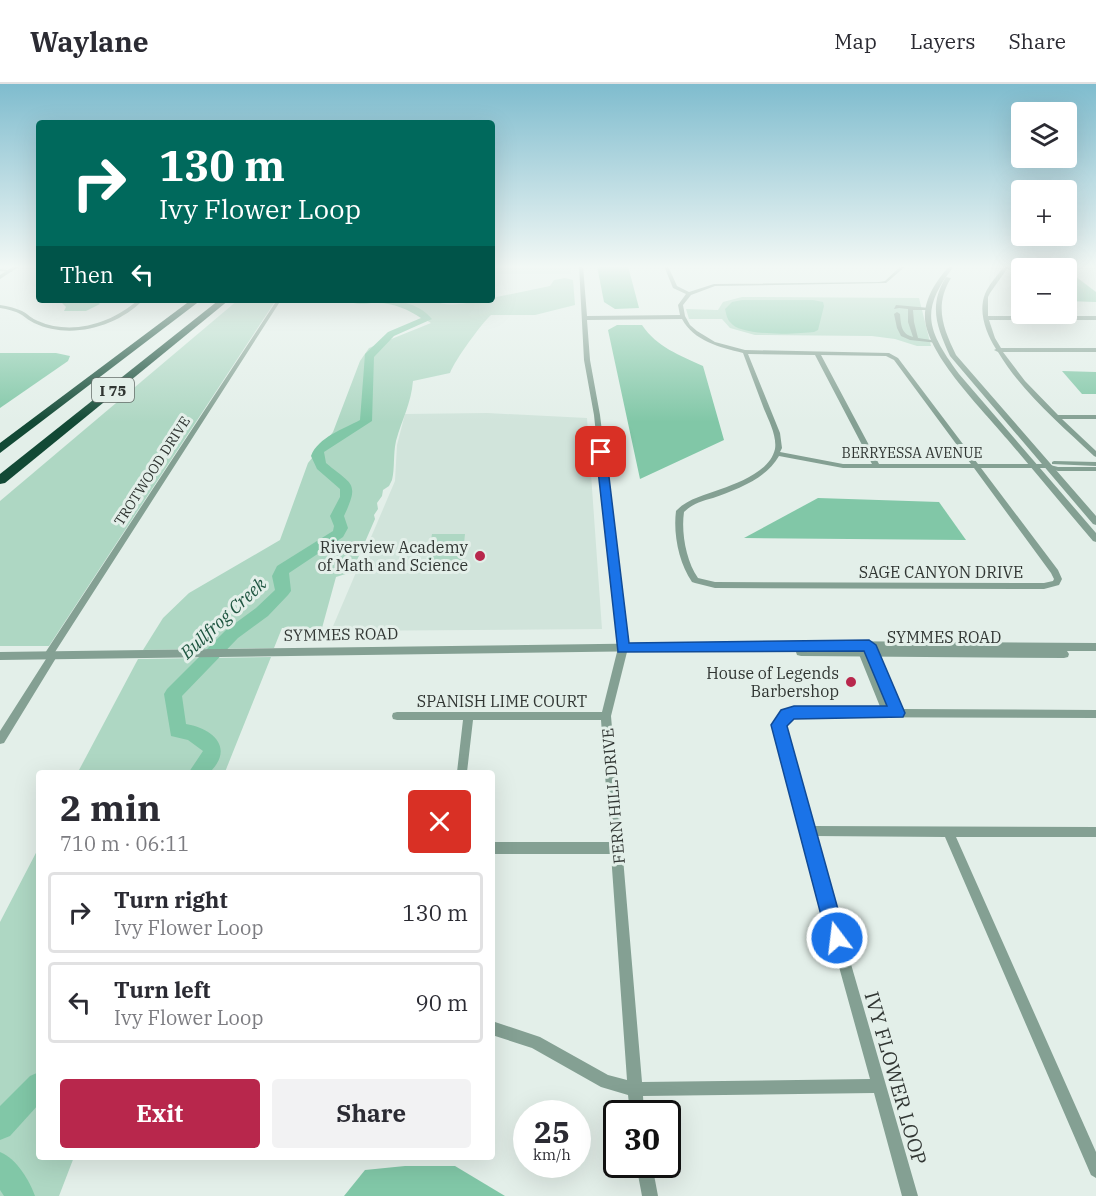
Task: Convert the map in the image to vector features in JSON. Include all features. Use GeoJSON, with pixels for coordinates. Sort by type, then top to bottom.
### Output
{"type":"FeatureCollection","features":[{"type":"Feature","properties":{"kind":"highway","name":"I 75"},"geometry":{"type":"LineString","coordinates":[[0,449],[173,318]]}},
{"type":"Feature","properties":{"kind":"highway","name":"I 75"},"geometry":{"type":"LineString","coordinates":[[0,480],[203,318]]}},
{"type":"Feature","properties":{"kind":"street"},"geometry":{"type":"LineString","coordinates":[[29,318],[48,326],[88,327],[118,318]]}},
{"type":"Feature","properties":{"kind":"street","name":"TROTWOOD DRIVE"},"geometry":{"type":"LineString","coordinates":[[0,740],[50,656],[267,318]]}},
{"type":"Feature","properties":{"kind":"street","name":"FERN HILL DRIVE"},"geometry":{"type":"LineString","coordinates":[[584,318],[623,648],[616,684],[610,697],[606,716],[636,1100]]}},
{"type":"Feature","properties":{"kind":"street","name":"SAGE CANYON DRIVE"},"geometry":{"type":"LineString","coordinates":[[683,318],[692,331],[700,337],[745,352],[887,354],[896,359],[1058,579],[1056,583],[1044,586],[727,585],[706,584],[695,580],[688,568],[678,521],[680,511],[688,504],[758,475],[770,466],[779,454]]}},
{"type":"Feature","properties":{"kind":"street"},"geometry":{"type":"LineString","coordinates":[[898,318],[901,334],[905,338],[936,342],[951,352]]}},
{"type":"Feature","properties":{"kind":"street"},"geometry":{"type":"LineString","coordinates":[[911,318],[916,339]]}},
{"type":"Feature","properties":{"kind":"street"},"geometry":{"type":"LineString","coordinates":[[929,318],[930,328],[936,342],[957,375],[1096,539]]}},
{"type":"Feature","properties":{"kind":"street"},"geometry":{"type":"LineString","coordinates":[[939,318],[942,334],[964,371],[1096,522]]}},
{"type":"Feature","properties":{"kind":"street"},"geometry":{"type":"LineString","coordinates":[[1096,318],[985,318],[997,350],[1012,370],[1096,455]]}},
{"type":"Feature","properties":{"kind":"street"},"geometry":{"type":"LineString","coordinates":[[997,350],[1096,350]]}},
{"type":"Feature","properties":{"kind":"street"},"geometry":{"type":"LineString","coordinates":[[745,352],[779,438],[779,454]]}},
{"type":"Feature","properties":{"kind":"street"},"geometry":{"type":"LineString","coordinates":[[817,353],[877,466]]}},
{"type":"Feature","properties":{"kind":"street"},"geometry":{"type":"LineString","coordinates":[[1058,417],[1096,417]]}},
{"type":"Feature","properties":{"kind":"street","name":"BERRYESSA AVENUE"},"geometry":{"type":"LineString","coordinates":[[779,454],[843,466],[973,465],[1096,469]]}},
{"type":"Feature","properties":{"kind":"street","name":"BERRYESSA AVENUE"},"geometry":{"type":"LineString","coordinates":[[1046,466],[1053,462],[1096,464]]}},
{"type":"Feature","properties":{"kind":"street","name":"SYMMES ROAD"},"geometry":{"type":"LineString","coordinates":[[0,656],[623,648],[1096,647]]}},
{"type":"Feature","properties":{"kind":"street"},"geometry":{"type":"LineString","coordinates":[[866,649],[893,713]]}},
{"type":"Feature","properties":{"kind":"street","name":"SYMMES ROAD"},"geometry":{"type":"LineString","coordinates":[[866,649],[1096,654]]}},
{"type":"Feature","properties":{"kind":"street","name":"IVY FLOWER LOOP"},"geometry":{"type":"LineString","coordinates":[[910,1196],[779,731],[782,718],[794,712],[1096,714]]}},
{"type":"Feature","properties":{"kind":"street","name":"SPANISH LIME COURT"},"geometry":{"type":"LineString","coordinates":[[398,716],[606,716]]}},
{"type":"Feature","properties":{"kind":"street"},"geometry":{"type":"LineString","coordinates":[[462,770],[468,716]]}},
{"type":"Feature","properties":{"kind":"street"},"geometry":{"type":"LineString","coordinates":[[807,831],[1096,832]]}},
{"type":"Feature","properties":{"kind":"street"},"geometry":{"type":"LineString","coordinates":[[948,831],[1096,1170]]}},
{"type":"Feature","properties":{"kind":"street"},"geometry":{"type":"LineString","coordinates":[[495,848],[617,848]]}},
{"type":"Feature","properties":{"kind":"street"},"geometry":{"type":"LineString","coordinates":[[495,1029],[535,1042],[606,1082],[635,1089],[878,1086]]}},
{"type":"Feature","properties":{"kind":"street"},"geometry":{"type":"LineString","coordinates":[[647,1178],[651,1196]]}},
{"type":"Feature","properties":{"kind":"shaded area"},"geometry":{"type":"Polygon","coordinates":[[[217,318],[264,318],[49,646],[0,646],[0,501],[217,318]]]}},
{"type":"Feature","properties":{"kind":"shaded area"},"geometry":{"type":"Polygon","coordinates":[[[423,318],[488,318],[469,342],[450,373],[413,381],[396,441],[392,480],[383,490],[377,503],[375,519],[352,572],[336,577],[322,628],[282,628],[274,648],[143,650],[163,618],[189,593],[280,540],[308,463],[333,432],[360,361],[369,348],[431,323],[423,318]]]}},
{"type":"Feature","properties":{"kind":"shaded area"},"geometry":{"type":"Polygon","coordinates":[[[728,318],[821,318],[818,330],[814,332],[783,334],[745,330],[729,321],[728,318]]]}},
{"type":"Feature","properties":{"kind":"shaded area"},"geometry":{"type":"Polygon","coordinates":[[[924,318],[931,346],[917,346],[895,339],[872,336],[755,335],[730,328],[722,319],[689,319],[924,318]]]}},
{"type":"Feature","properties":{"kind":"shaded area"},"geometry":{"type":"Polygon","coordinates":[[[617,325],[642,325],[662,345],[703,366],[724,440],[640,479],[608,330],[617,325]]]}},
{"type":"Feature","properties":{"kind":"shaded area"},"geometry":{"type":"Polygon","coordinates":[[[0,353],[56,353],[70,356],[68,361],[0,408],[0,353]]]}},
{"type":"Feature","properties":{"kind":"shaded area"},"geometry":{"type":"Polygon","coordinates":[[[1062,371],[1096,372],[1096,394],[1082,394],[1062,371]]]}},
{"type":"Feature","properties":{"kind":"shaded area","name":"Riverview Academy of Math and Science"},"geometry":{"type":"Polygon","coordinates":[[[487,413],[587,418],[602,629],[331,631],[395,481],[397,445],[405,414],[487,413]]]}},
{"type":"Feature","properties":{"kind":"shaded area"},"geometry":{"type":"Polygon","coordinates":[[[818,498],[939,502],[966,540],[744,538],[818,498]]]}},
{"type":"Feature","properties":{"kind":"shaded area"},"geometry":{"type":"Polygon","coordinates":[[[432,534],[465,534],[462,563],[427,563],[432,534]]]}},
{"type":"Feature","properties":{"kind":"shaded area"},"geometry":{"type":"Polygon","coordinates":[[[271,657],[226,770],[79,770],[138,659],[271,657]]]}},
{"type":"Feature","properties":{"kind":"shaded area"},"geometry":{"type":"Polygon","coordinates":[[[36,853],[36,1160],[73,1160],[59,1196],[0,1196],[0,922],[36,853]]]}},
{"type":"Feature","properties":{"kind":"shaded area"},"geometry":{"type":"Polygon","coordinates":[[[405,1166],[455,1166],[505,1196],[344,1196],[365,1170],[405,1166]]]}},
{"type":"Feature","properties":{"kind":"waterway","name":"Bullfrog Creek"},"geometry":{"type":"LineString","coordinates":[[200,770],[212,758],[213,748],[193,733],[178,730],[173,694],[232,634],[262,612],[283,591],[280,576],[282,570],[338,534],[341,528],[337,516],[347,497],[346,489],[343,483],[318,461],[319,451],[330,441],[366,421],[369,356],[391,334],[426,318]]}},
{"type":"Feature","properties":{"kind":"waterway","name":"Bullfrog Creek"},"geometry":{"type":"LineString","coordinates":[[0,1126],[36,1088]]}},
{"type":"Feature","properties":{"kind":"waterway","name":"Bullfrog Creek"},"geometry":{"type":"LineString","coordinates":[[0,1166],[21,1196]]}},
{"type":"Feature","properties":{"kind":"place","name":"Riverview Academy of Math and Science"},"geometry":{"type":"Point","coordinates":[480,556]}},
{"type":"Feature","properties":{"kind":"place","name":"House of Legends Barbershop"},"geometry":{"type":"Point","coordinates":[851,682]}},
{"type":"Feature","properties":{"kind":"route"},"geometry":{"type":"LineString","coordinates":[[601,452],[623,648],[869,645],[897,713],[794,712],[786,714],[779,725],[837,938]]}}]}
